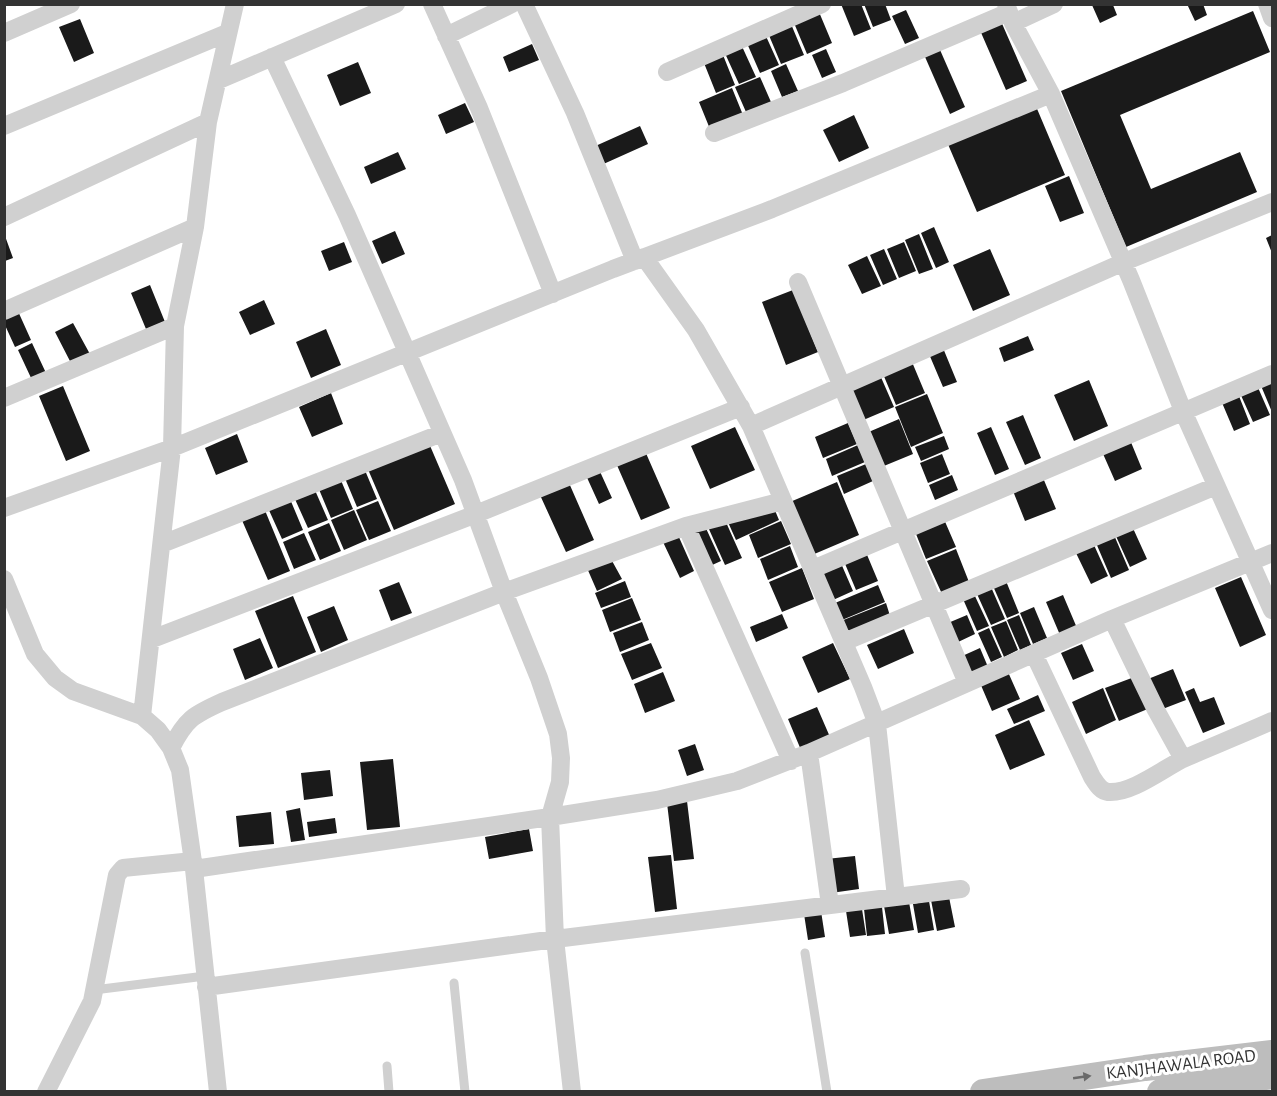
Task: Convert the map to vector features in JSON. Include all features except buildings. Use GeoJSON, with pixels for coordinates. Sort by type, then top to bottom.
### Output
{"type":"FeatureCollection","features":[{"type":"Feature","properties":{"kind":"main road","name":"KANJHAWALA ROAD"},"geometry":{"type":"LineString","coordinates":[[983,1092],[1145,1068],[1272,1053]]}},
{"type":"Feature","properties":{"kind":"main road","name":"KANJHAWALA ROAD"},"geometry":{"type":"LineString","coordinates":[[1160,1092],[1231,1087],[1272,1076]]}},
{"type":"Feature","properties":{"kind":"street"},"geometry":{"type":"LineString","coordinates":[[4,33],[71,4]]}},
{"type":"Feature","properties":{"kind":"street"},"geometry":{"type":"LineString","coordinates":[[142,716],[172,448],[175,326],[195,227],[208,122],[235,4]]}},
{"type":"Feature","properties":{"kind":"street"},"geometry":{"type":"LineString","coordinates":[[219,80],[396,4]]}},
{"type":"Feature","properties":{"kind":"street"},"geometry":{"type":"LineString","coordinates":[[432,4],[479,108],[554,294]]}},
{"type":"Feature","properties":{"kind":"street"},"geometry":{"type":"LineString","coordinates":[[446,36],[512,4]]}},
{"type":"Feature","properties":{"kind":"street"},"geometry":{"type":"LineString","coordinates":[[524,4],[640,259],[696,330],[741,406],[844,642],[877,724],[896,897]]}},
{"type":"Feature","properties":{"kind":"street"},"geometry":{"type":"LineString","coordinates":[[667,72],[822,4]]}},
{"type":"Feature","properties":{"kind":"street"},"geometry":{"type":"LineString","coordinates":[[714,133],[843,83],[1010,13],[1054,4]]}},
{"type":"Feature","properties":{"kind":"street"},"geometry":{"type":"LineString","coordinates":[[1267,4],[1272,18]]}},
{"type":"Feature","properties":{"kind":"street"},"geometry":{"type":"LineString","coordinates":[[1010,13],[1051,94],[1124,262],[1183,411],[1272,610]]}},
{"type":"Feature","properties":{"kind":"street"},"geometry":{"type":"LineString","coordinates":[[4,126],[227,33]]}},
{"type":"Feature","properties":{"kind":"street"},"geometry":{"type":"LineString","coordinates":[[272,57],[347,215],[442,433],[476,514],[558,734],[561,758],[560,782],[550,817],[555,939],[572,1092]]}},
{"type":"Feature","properties":{"kind":"street"},"geometry":{"type":"LineString","coordinates":[[4,508],[172,448],[640,259],[772,209],[1051,94]]}},
{"type":"Feature","properties":{"kind":"street"},"geometry":{"type":"LineString","coordinates":[[4,217],[208,122]]}},
{"type":"Feature","properties":{"kind":"street"},"geometry":{"type":"LineString","coordinates":[[751,426],[1124,262],[1272,202]]}},
{"type":"Feature","properties":{"kind":"street"},"geometry":{"type":"LineString","coordinates":[[4,311],[195,227]]}},
{"type":"Feature","properties":{"kind":"street"},"geometry":{"type":"LineString","coordinates":[[798,282],[967,683]]}},
{"type":"Feature","properties":{"kind":"street"},"geometry":{"type":"LineString","coordinates":[[4,398],[175,326]]}},
{"type":"Feature","properties":{"kind":"street"},"geometry":{"type":"LineString","coordinates":[[813,569],[1272,374]]}},
{"type":"Feature","properties":{"kind":"street"},"geometry":{"type":"LineString","coordinates":[[152,639],[476,514],[741,406]]}},
{"type":"Feature","properties":{"kind":"street"},"geometry":{"type":"LineString","coordinates":[[162,544],[442,433]]}},
{"type":"Feature","properties":{"kind":"street"},"geometry":{"type":"LineString","coordinates":[[844,642],[1216,486]]}},
{"type":"Feature","properties":{"kind":"street"},"geometry":{"type":"LineString","coordinates":[[171,748],[181,729],[200,712],[504,592],[686,526],[783,501]]}},
{"type":"Feature","properties":{"kind":"street"},"geometry":{"type":"LineString","coordinates":[[686,526],[790,761]]}},
{"type":"Feature","properties":{"kind":"street"},"geometry":{"type":"LineString","coordinates":[[46,1092],[92,1001],[117,875],[123,868],[193,865],[550,817],[657,800],[700,790],[762,772],[790,761],[1112,619],[1272,553]]}},
{"type":"Feature","properties":{"kind":"street"},"geometry":{"type":"LineString","coordinates":[[6,585],[35,654],[55,678],[73,692],[142,716],[158,729],[171,748],[180,770],[193,865],[218,1092]]}},
{"type":"Feature","properties":{"kind":"street"},"geometry":{"type":"LineString","coordinates":[[1112,619],[1156,710],[1183,759]]}},
{"type":"Feature","properties":{"kind":"street"},"geometry":{"type":"LineString","coordinates":[[1034,654],[1092,777],[1099,788],[1106,792],[1133,786],[1183,759],[1272,721]]}},
{"type":"Feature","properties":{"kind":"street"},"geometry":{"type":"LineString","coordinates":[[809,753],[830,905]]}},
{"type":"Feature","properties":{"kind":"street"},"geometry":{"type":"LineString","coordinates":[[205,982],[961,889]]}},
{"type":"Feature","properties":{"kind":"lane"},"geometry":{"type":"LineString","coordinates":[[804,953],[827,1092]]}},
{"type":"Feature","properties":{"kind":"lane"},"geometry":{"type":"LineString","coordinates":[[93,990],[205,982]]}},
{"type":"Feature","properties":{"kind":"lane"},"geometry":{"type":"LineString","coordinates":[[454,983],[465,1092]]}},
{"type":"Feature","properties":{"kind":"lane"},"geometry":{"type":"LineString","coordinates":[[387,1066],[389,1092]]}}]}
